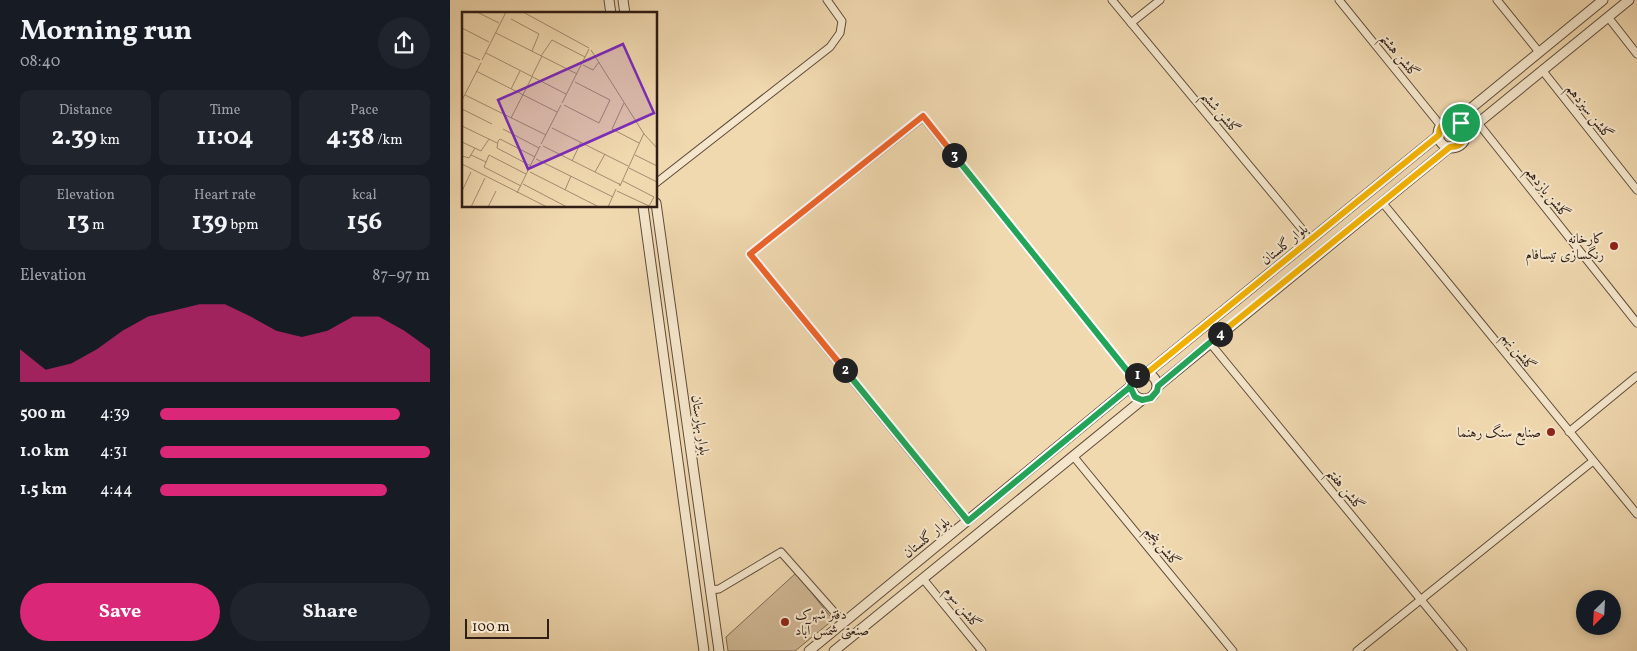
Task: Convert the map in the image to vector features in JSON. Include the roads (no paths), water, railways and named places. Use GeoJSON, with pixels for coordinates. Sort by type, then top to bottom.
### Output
{"type":"FeatureCollection","features":[{"type":"Feature","properties":{"kind":"street"},"geometry":{"type":"LineString","coordinates":[[658,181],[830,46],[840,32],[842,21],[827,0]]}},
{"type":"Feature","properties":{"kind":"street","name":"گلشن ششم"},"geometry":{"type":"LineString","coordinates":[[1112,0],[1311,240]]}},
{"type":"Feature","properties":{"kind":"street"},"geometry":{"type":"LineString","coordinates":[[1131,23],[1160,0]]}},
{"type":"Feature","properties":{"kind":"street","name":"گلشن هشتم"},"geometry":{"type":"LineString","coordinates":[[1339,0],[1441,126]]}},
{"type":"Feature","properties":{"kind":"street"},"geometry":{"type":"LineString","coordinates":[[1497,0],[1539,52]]}},
{"type":"Feature","properties":{"kind":"street"},"geometry":{"type":"LineString","coordinates":[[1454,120],[1603,0]]}},
{"type":"Feature","properties":{"kind":"street"},"geometry":{"type":"LineString","coordinates":[[834,651],[924,580],[1142,400],[1151,398],[1157,391],[1158,386],[1450,147],[1459,145],[1478,123],[1629,0]]}},
{"type":"Feature","properties":{"kind":"street"},"geometry":{"type":"LineString","coordinates":[[1608,17],[1637,54]]}},
{"type":"Feature","properties":{"kind":"street","name":"گلشن سیزدهم"},"geometry":{"type":"LineString","coordinates":[[1542,70],[1637,190]]}},
{"type":"Feature","properties":{"kind":"street"},"geometry":{"type":"LineString","coordinates":[[968,521],[750,254],[923,116],[1132,383],[1133,394],[1142,400]]}},
{"type":"Feature","properties":{"kind":"street"},"geometry":{"type":"LineString","coordinates":[[1450,147],[1442,143],[1439,135],[1441,126],[1446,121],[1454,120],[1460,122],[1464,127],[1465,138]]}},
{"type":"Feature","properties":{"kind":"street","name":"گلشن یازدهم"},"geometry":{"type":"LineString","coordinates":[[1478,123],[1637,322]]}},
{"type":"Feature","properties":{"kind":"street","name":"بلوار گلستان"},"geometry":{"type":"LineString","coordinates":[[1147,373],[1439,135]]}},
{"type":"Feature","properties":{"kind":"street","name":"گلشن نهم"},"geometry":{"type":"LineString","coordinates":[[1382,202],[1637,514]]}},
{"type":"Feature","properties":{"kind":"street","name":"بلوار بهارستان"},"geometry":{"type":"LineString","coordinates":[[643,208],[704,651]]}},
{"type":"Feature","properties":{"kind":"street","name":"بلوار بهارستان"},"geometry":{"type":"LineString","coordinates":[[657,208],[719,651]]}},
{"type":"Feature","properties":{"kind":"street","name":"گلشن هفتم"},"geometry":{"type":"LineString","coordinates":[[1210,343],[1463,651]]}},
{"type":"Feature","properties":{"kind":"street"},"geometry":{"type":"LineString","coordinates":[[1132,383],[1140,374],[1147,373],[1155,378],[1158,386]]}},
{"type":"Feature","properties":{"kind":"street"},"geometry":{"type":"LineString","coordinates":[[1569,432],[1637,376]]}},
{"type":"Feature","properties":{"kind":"street","name":"بلوار گلستان"},"geometry":{"type":"LineString","coordinates":[[809,651],[1132,383]]}},
{"type":"Feature","properties":{"kind":"street","name":"گلشن پنجم"},"geometry":{"type":"LineString","coordinates":[[1074,457],[1233,651]]}},
{"type":"Feature","properties":{"kind":"street"},"geometry":{"type":"LineString","coordinates":[[1357,651],[1593,461]]}},
{"type":"Feature","properties":{"kind":"street"},"geometry":{"type":"LineString","coordinates":[[710,590],[719,589],[782,552],[843,622]]}},
{"type":"Feature","properties":{"kind":"street","name":"گلشن سوم"},"geometry":{"type":"LineString","coordinates":[[924,580],[982,651]]}},
{"type":"Feature","properties":{"kind":"place","name":"کارخانه رنگسازی تیسافام"},"geometry":{"type":"Point","coordinates":[1614,246]}},
{"type":"Feature","properties":{"kind":"place","name":"صنایع سنگ رهنما"},"geometry":{"type":"Point","coordinates":[1551,432]}},
{"type":"Feature","properties":{"kind":"place","name":"دفتر شهرک صنعتی شمس آباد"},"geometry":{"type":"Point","coordinates":[785,622]}}]}
